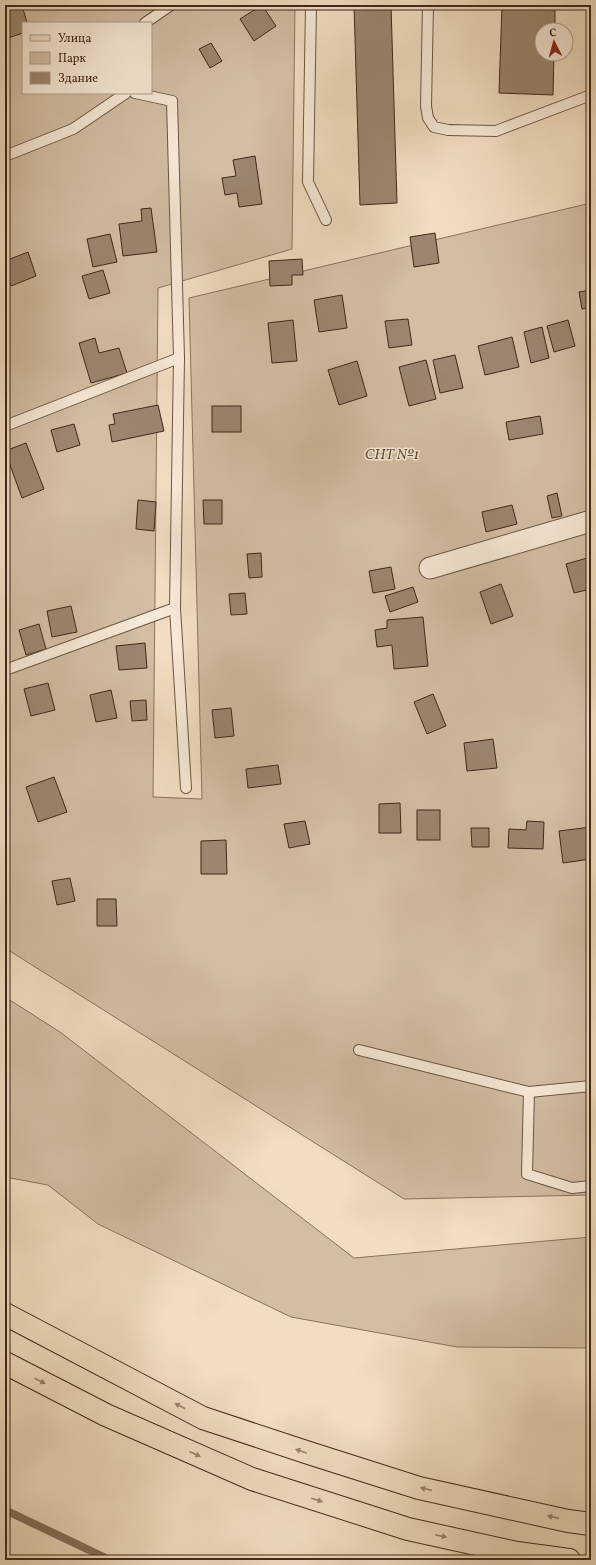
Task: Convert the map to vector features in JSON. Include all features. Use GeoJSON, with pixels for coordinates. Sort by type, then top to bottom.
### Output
{"type":"FeatureCollection","features":[{"type":"Feature","properties":{"kind":"main road"},"geometry":{"type":"LineString","coordinates":[[5,1314],[203,1418],[420,1488],[568,1521],[591,1524]]}},
{"type":"Feature","properties":{"kind":"main road"},"geometry":{"type":"LineString","coordinates":[[5,1363],[106,1415],[252,1479],[408,1529],[517,1553],[569,1560]]}},
{"type":"Feature","properties":{"kind":"street"},"geometry":{"type":"LineString","coordinates":[[430,568],[591,521]]}},
{"type":"Feature","properties":{"kind":"lane"},"geometry":{"type":"LineString","coordinates":[[146,22],[171,5]]}},
{"type":"Feature","properties":{"kind":"lane"},"geometry":{"type":"LineString","coordinates":[[311,5],[308,182],[326,220]]}},
{"type":"Feature","properties":{"kind":"lane"},"geometry":{"type":"LineString","coordinates":[[428,5],[426,106],[428,118],[434,126],[448,130],[496,131],[591,94]]}},
{"type":"Feature","properties":{"kind":"lane"},"geometry":{"type":"LineString","coordinates":[[5,156],[73,128],[124,94]]}},
{"type":"Feature","properties":{"kind":"lane"},"geometry":{"type":"LineString","coordinates":[[140,94],[172,101],[179,358],[175,608],[186,788]]}},
{"type":"Feature","properties":{"kind":"lane"},"geometry":{"type":"LineString","coordinates":[[5,426],[179,358]]}},
{"type":"Feature","properties":{"kind":"lane"},"geometry":{"type":"LineString","coordinates":[[5,670],[175,608]]}},
{"type":"Feature","properties":{"kind":"lane"},"geometry":{"type":"LineString","coordinates":[[359,1050],[529,1092],[591,1086]]}},
{"type":"Feature","properties":{"kind":"lane"},"geometry":{"type":"LineString","coordinates":[[529,1092],[527,1174],[572,1188],[591,1186]]}},
{"type":"Feature","properties":{"kind":"green space","name":"СНТ №1"},"geometry":{"type":"Polygon","coordinates":[[[5,5],[295,5],[292,249],[158,288],[153,797],[202,799],[189,298],[591,203],[591,1195],[404,1199],[5,948],[5,5]]]}},
{"type":"Feature","properties":{"kind":"green space"},"geometry":{"type":"Polygon","coordinates":[[[5,997],[60,1032],[354,1258],[591,1237],[591,1348],[457,1347],[291,1317],[98,1224],[48,1185],[5,1177],[5,997]]]}},
{"type":"Feature","properties":{"kind":"building"},"geometry":{"type":"Polygon","coordinates":[[[22,5],[27,22],[22,22],[22,33],[5,39],[5,10],[22,5]]]}},
{"type":"Feature","properties":{"kind":"building"},"geometry":{"type":"Polygon","coordinates":[[[262,5],[276,26],[254,41],[240,19],[262,5]]]}},
{"type":"Feature","properties":{"kind":"building"},"geometry":{"type":"Polygon","coordinates":[[[354,5],[391,5],[397,203],[360,205],[354,5]]]}},
{"type":"Feature","properties":{"kind":"building"},"geometry":{"type":"Polygon","coordinates":[[[502,5],[555,5],[555,22],[534,22],[534,62],[554,62],[553,95],[499,93],[502,5]]]}},
{"type":"Feature","properties":{"kind":"building"},"geometry":{"type":"Polygon","coordinates":[[[211,43],[222,61],[210,68],[199,49],[211,43]]]}},
{"type":"Feature","properties":{"kind":"building"},"geometry":{"type":"Polygon","coordinates":[[[255,156],[262,204],[239,207],[237,193],[225,195],[222,178],[236,176],[233,160],[255,156]]]}},
{"type":"Feature","properties":{"kind":"building"},"geometry":{"type":"Polygon","coordinates":[[[151,208],[157,252],[123,256],[119,224],[142,221],[141,209],[151,208]]]}},
{"type":"Feature","properties":{"kind":"building"},"geometry":{"type":"Polygon","coordinates":[[[435,233],[439,263],[414,267],[410,237],[435,233]]]}},
{"type":"Feature","properties":{"kind":"building"},"geometry":{"type":"Polygon","coordinates":[[[110,234],[117,262],[93,267],[87,239],[110,234]]]}},
{"type":"Feature","properties":{"kind":"building"},"geometry":{"type":"Polygon","coordinates":[[[28,252],[36,276],[11,286],[5,270],[5,261],[28,252]]]}},
{"type":"Feature","properties":{"kind":"building"},"geometry":{"type":"Polygon","coordinates":[[[302,259],[303,275],[292,275],[292,285],[270,286],[269,261],[302,259]]]}},
{"type":"Feature","properties":{"kind":"building"},"geometry":{"type":"Polygon","coordinates":[[[103,270],[110,293],[89,299],[82,276],[103,270]]]}},
{"type":"Feature","properties":{"kind":"building"},"geometry":{"type":"Polygon","coordinates":[[[591,290],[591,307],[582,309],[579,292],[591,290]]]}},
{"type":"Feature","properties":{"kind":"building"},"geometry":{"type":"Polygon","coordinates":[[[342,295],[347,328],[319,332],[314,300],[342,295]]]}},
{"type":"Feature","properties":{"kind":"building"},"geometry":{"type":"Polygon","coordinates":[[[408,319],[412,345],[389,348],[385,321],[408,319]]]}},
{"type":"Feature","properties":{"kind":"building"},"geometry":{"type":"Polygon","coordinates":[[[293,320],[297,361],[272,363],[268,323],[293,320]]]}},
{"type":"Feature","properties":{"kind":"building"},"geometry":{"type":"Polygon","coordinates":[[[568,320],[575,346],[554,352],[547,326],[568,320]]]}},
{"type":"Feature","properties":{"kind":"building"},"geometry":{"type":"Polygon","coordinates":[[[542,327],[549,358],[531,363],[524,332],[542,327]]]}},
{"type":"Feature","properties":{"kind":"building"},"geometry":{"type":"Polygon","coordinates":[[[587,330],[591,330],[591,348],[590,348],[587,330]]]}},
{"type":"Feature","properties":{"kind":"building"},"geometry":{"type":"Polygon","coordinates":[[[512,337],[519,367],[485,375],[478,346],[512,337]]]}},
{"type":"Feature","properties":{"kind":"building"},"geometry":{"type":"Polygon","coordinates":[[[95,338],[99,353],[119,348],[127,373],[91,383],[79,343],[95,338]]]}},
{"type":"Feature","properties":{"kind":"building"},"geometry":{"type":"Polygon","coordinates":[[[455,355],[463,388],[440,393],[433,360],[455,355]]]}},
{"type":"Feature","properties":{"kind":"building"},"geometry":{"type":"Polygon","coordinates":[[[426,360],[436,399],[409,406],[399,367],[426,360]]]}},
{"type":"Feature","properties":{"kind":"building"},"geometry":{"type":"Polygon","coordinates":[[[357,361],[367,396],[339,405],[328,370],[357,361]]]}},
{"type":"Feature","properties":{"kind":"building"},"geometry":{"type":"Polygon","coordinates":[[[158,405],[164,431],[112,442],[109,425],[115,424],[113,414],[158,405]]]}},
{"type":"Feature","properties":{"kind":"building"},"geometry":{"type":"Polygon","coordinates":[[[212,406],[241,406],[241,432],[212,432],[212,406]]]}},
{"type":"Feature","properties":{"kind":"building"},"geometry":{"type":"Polygon","coordinates":[[[540,416],[543,434],[509,440],[506,422],[540,416]]]}},
{"type":"Feature","properties":{"kind":"building"},"geometry":{"type":"Polygon","coordinates":[[[74,424],[80,445],[57,452],[51,430],[74,424]]]}},
{"type":"Feature","properties":{"kind":"building"},"geometry":{"type":"Polygon","coordinates":[[[26,443],[44,489],[22,498],[5,451],[26,443]]]}},
{"type":"Feature","properties":{"kind":"building"},"geometry":{"type":"Polygon","coordinates":[[[557,493],[562,516],[552,518],[547,496],[557,493]]]}},
{"type":"Feature","properties":{"kind":"building"},"geometry":{"type":"Polygon","coordinates":[[[138,500],[156,502],[154,531],[136,529],[138,500]]]}},
{"type":"Feature","properties":{"kind":"building"},"geometry":{"type":"Polygon","coordinates":[[[203,500],[222,500],[222,524],[204,524],[203,500]]]}},
{"type":"Feature","properties":{"kind":"building"},"geometry":{"type":"Polygon","coordinates":[[[512,505],[517,524],[486,532],[482,512],[512,505]]]}},
{"type":"Feature","properties":{"kind":"building"},"geometry":{"type":"Polygon","coordinates":[[[261,553],[262,577],[249,578],[247,554],[261,553]]]}},
{"type":"Feature","properties":{"kind":"building"},"geometry":{"type":"Polygon","coordinates":[[[591,557],[591,589],[574,593],[566,564],[591,557]]]}},
{"type":"Feature","properties":{"kind":"building"},"geometry":{"type":"Polygon","coordinates":[[[391,567],[395,589],[373,593],[369,571],[391,567]]]}},
{"type":"Feature","properties":{"kind":"building"},"geometry":{"type":"Polygon","coordinates":[[[501,584],[513,616],[491,624],[480,592],[501,584]]]}},
{"type":"Feature","properties":{"kind":"building"},"geometry":{"type":"Polygon","coordinates":[[[413,587],[418,602],[390,612],[385,596],[413,587]]]}},
{"type":"Feature","properties":{"kind":"building"},"geometry":{"type":"Polygon","coordinates":[[[245,593],[247,614],[231,615],[229,594],[245,593]]]}},
{"type":"Feature","properties":{"kind":"building"},"geometry":{"type":"Polygon","coordinates":[[[71,606],[77,632],[52,637],[47,611],[71,606]]]}},
{"type":"Feature","properties":{"kind":"building"},"geometry":{"type":"Polygon","coordinates":[[[423,617],[428,666],[394,669],[392,645],[377,647],[375,630],[387,628],[387,620],[423,617]]]}},
{"type":"Feature","properties":{"kind":"building"},"geometry":{"type":"Polygon","coordinates":[[[39,624],[46,649],[26,655],[19,630],[39,624]]]}},
{"type":"Feature","properties":{"kind":"building"},"geometry":{"type":"Polygon","coordinates":[[[145,643],[147,668],[119,670],[116,646],[145,643]]]}},
{"type":"Feature","properties":{"kind":"building"},"geometry":{"type":"Polygon","coordinates":[[[48,683],[55,710],[31,716],[24,689],[48,683]]]}},
{"type":"Feature","properties":{"kind":"building"},"geometry":{"type":"Polygon","coordinates":[[[111,690],[117,718],[96,722],[90,695],[111,690]]]}},
{"type":"Feature","properties":{"kind":"building"},"geometry":{"type":"Polygon","coordinates":[[[433,694],[446,726],[427,734],[414,702],[433,694]]]}},
{"type":"Feature","properties":{"kind":"building"},"geometry":{"type":"Polygon","coordinates":[[[146,700],[147,720],[132,721],[130,701],[146,700]]]}},
{"type":"Feature","properties":{"kind":"building"},"geometry":{"type":"Polygon","coordinates":[[[231,708],[234,736],[215,738],[212,710],[231,708]]]}},
{"type":"Feature","properties":{"kind":"building"},"geometry":{"type":"Polygon","coordinates":[[[493,739],[497,768],[467,771],[464,743],[493,739]]]}},
{"type":"Feature","properties":{"kind":"building"},"geometry":{"type":"Polygon","coordinates":[[[278,765],[281,784],[248,788],[246,769],[278,765]]]}},
{"type":"Feature","properties":{"kind":"building"},"geometry":{"type":"Polygon","coordinates":[[[54,777],[67,812],[38,822],[26,787],[54,777]]]}},
{"type":"Feature","properties":{"kind":"building"},"geometry":{"type":"Polygon","coordinates":[[[400,803],[401,833],[379,833],[379,804],[400,803]]]}},
{"type":"Feature","properties":{"kind":"building"},"geometry":{"type":"Polygon","coordinates":[[[417,810],[440,810],[440,840],[417,840],[417,810]]]}},
{"type":"Feature","properties":{"kind":"building"},"geometry":{"type":"Polygon","coordinates":[[[305,821],[310,844],[289,848],[284,824],[305,821]]]}},
{"type":"Feature","properties":{"kind":"building"},"geometry":{"type":"Polygon","coordinates":[[[527,821],[544,822],[543,849],[508,848],[509,829],[526,830],[527,821]]]}},
{"type":"Feature","properties":{"kind":"building"},"geometry":{"type":"Polygon","coordinates":[[[591,827],[591,859],[563,863],[559,831],[591,827]]]}},
{"type":"Feature","properties":{"kind":"building"},"geometry":{"type":"Polygon","coordinates":[[[471,828],[489,828],[489,847],[472,847],[471,828]]]}},
{"type":"Feature","properties":{"kind":"building"},"geometry":{"type":"Polygon","coordinates":[[[226,840],[227,874],[201,874],[201,841],[226,840]]]}},
{"type":"Feature","properties":{"kind":"building"},"geometry":{"type":"Polygon","coordinates":[[[70,878],[75,901],[57,905],[52,881],[70,878]]]}},
{"type":"Feature","properties":{"kind":"building"},"geometry":{"type":"Polygon","coordinates":[[[97,899],[116,899],[117,926],[97,926],[97,899]]]}},
{"type":"Feature","properties":{"kind":"waterway"},"geometry":{"type":"LineString","coordinates":[[5,1510],[110,1560]]}}]}
